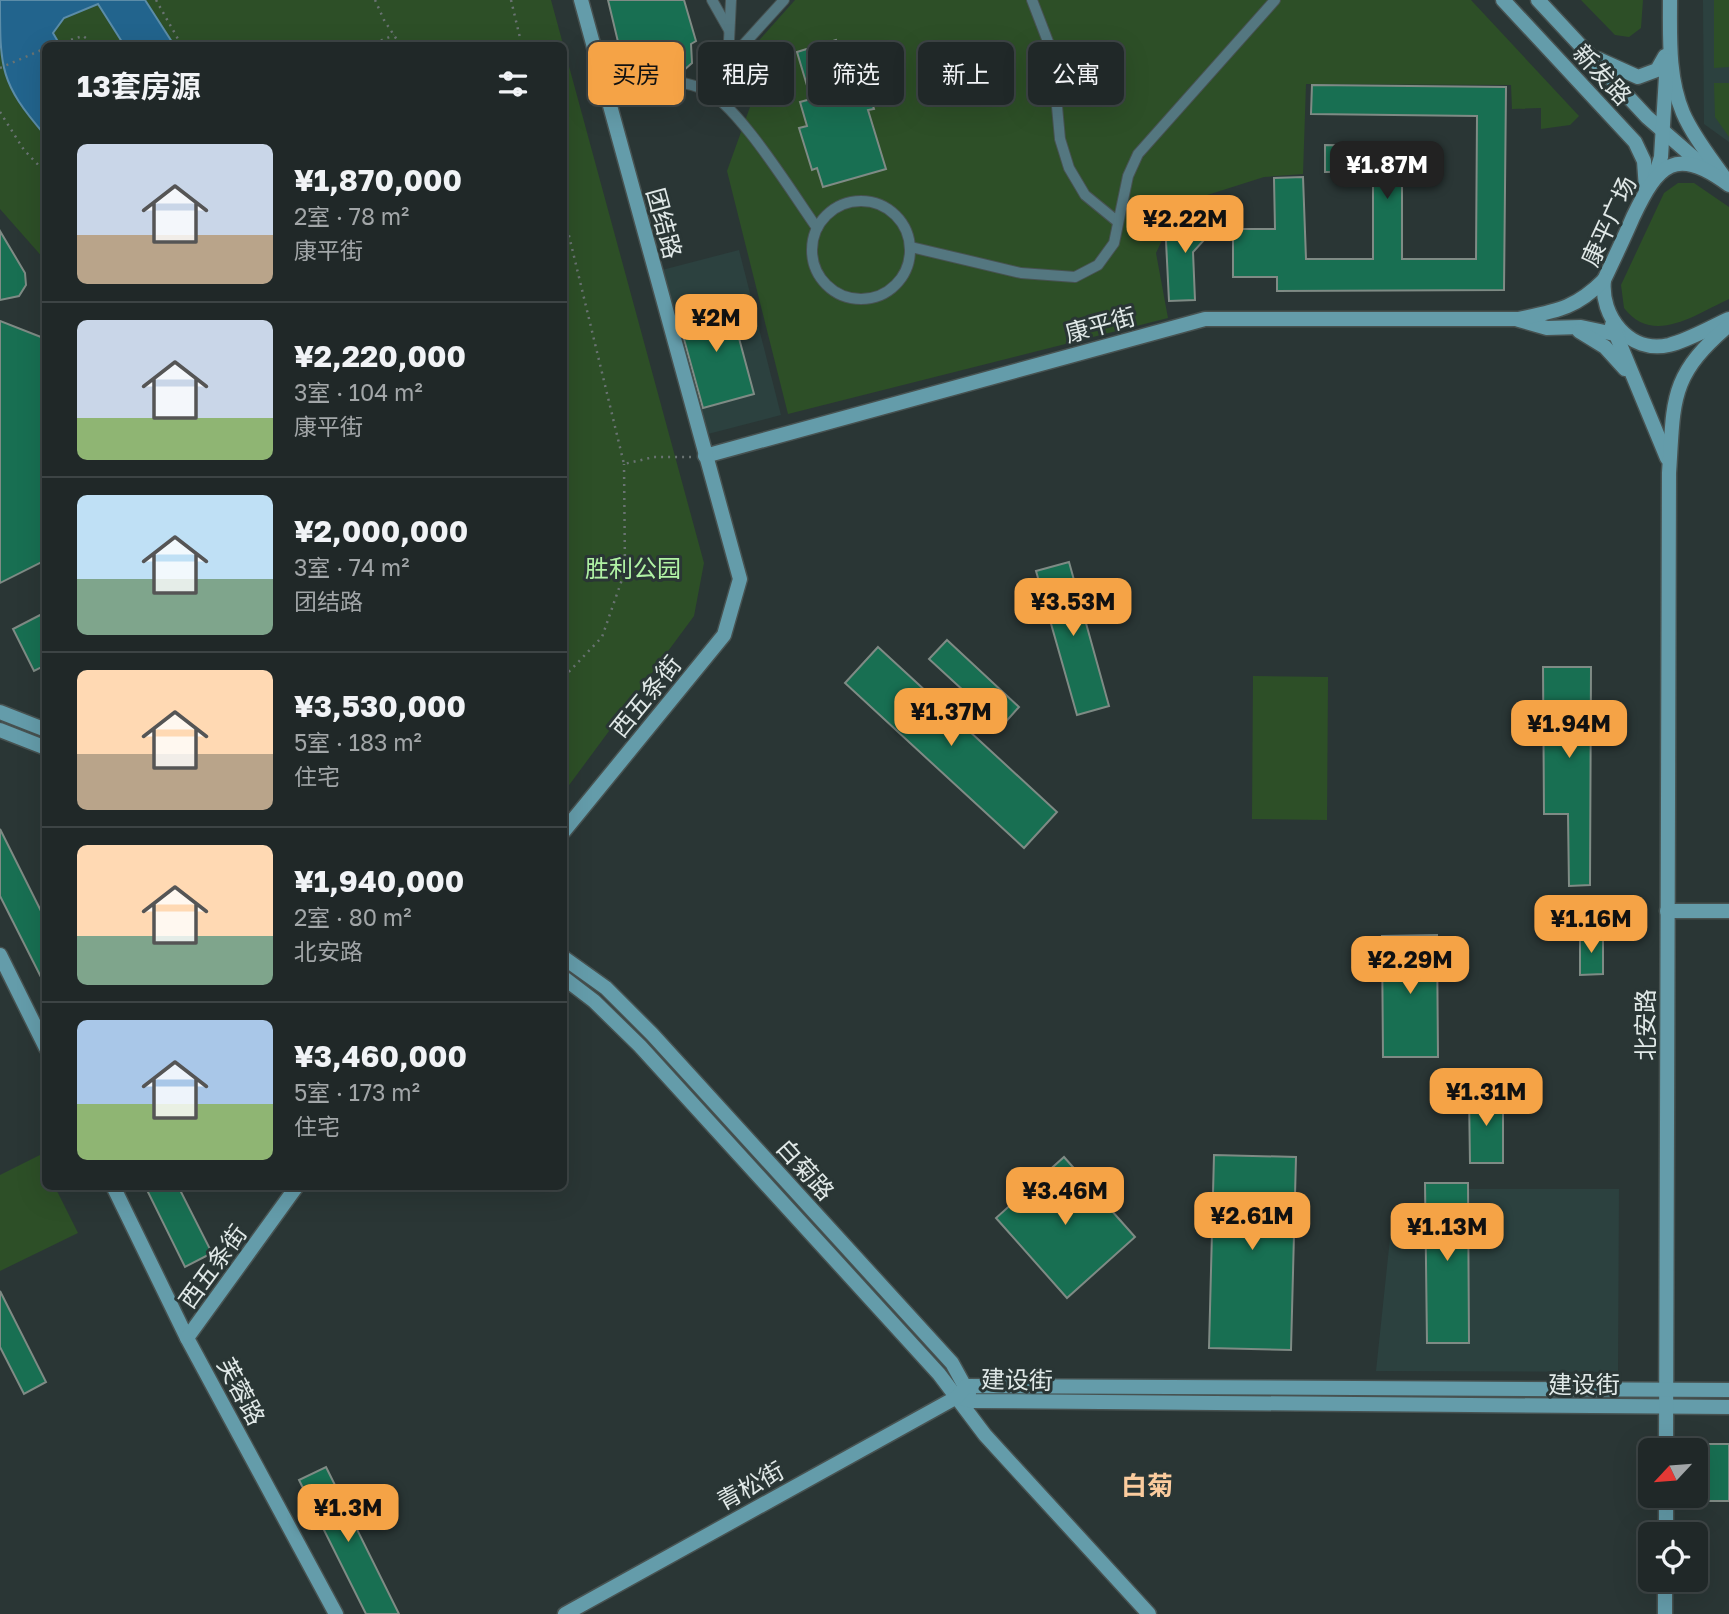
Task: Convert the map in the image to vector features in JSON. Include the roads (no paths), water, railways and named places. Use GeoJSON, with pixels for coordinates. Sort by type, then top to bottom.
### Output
{"type":"FeatureCollection","features":[{"type":"Feature","properties":{"kind":"street","name":"团结路"},"geometry":{"type":"LineString","coordinates":[[581,0],[592,42]]}},
{"type":"Feature","properties":{"kind":"street","name":"新发路"},"geometry":{"type":"LineString","coordinates":[[1503,0],[1635,142],[1644,161],[1646,190]]}},
{"type":"Feature","properties":{"kind":"street","name":"新发路"},"geometry":{"type":"LineString","coordinates":[[1538,0],[1661,131],[1711,171]]}},
{"type":"Feature","properties":{"kind":"street"},"geometry":{"type":"LineString","coordinates":[[1656,176],[1661,157],[1663,84],[1670,45],[1670,0]]}},
{"type":"Feature","properties":{"kind":"street"},"geometry":{"type":"LineString","coordinates":[[1590,56],[1630,75],[1646,76],[1662,65],[1670,45]]}},
{"type":"Feature","properties":{"kind":"street"},"geometry":{"type":"LineString","coordinates":[[1670,45],[1683,113],[1729,185]]}},
{"type":"Feature","properties":{"kind":"street","name":"团结路"},"geometry":{"type":"LineString","coordinates":[[609,105],[740,579]]}},
{"type":"Feature","properties":{"kind":"street","name":"康平广场"},"geometry":{"type":"LineString","coordinates":[[1643,396],[1609,317],[1602,293],[1604,280],[1646,190],[1656,176],[1673,165],[1686,163],[1711,171],[1729,185]]}},
{"type":"Feature","properties":{"kind":"street"},"geometry":{"type":"LineString","coordinates":[[1518,319],[1564,310],[1586,297],[1604,280]]}},
{"type":"Feature","properties":{"kind":"street"},"geometry":{"type":"LineString","coordinates":[[1609,317],[1616,327],[1635,340]]}},
{"type":"Feature","properties":{"kind":"street"},"geometry":{"type":"LineString","coordinates":[[1518,319],[1547,328],[1571,327],[1615,334],[1655,346],[1668,345],[1699,332],[1728,328]]}},
{"type":"Feature","properties":{"kind":"street","name":"康平街"},"geometry":{"type":"LineString","coordinates":[[705,456],[1205,320],[1518,319]]}},
{"type":"Feature","properties":{"kind":"street"},"geometry":{"type":"LineString","coordinates":[[1571,327],[1605,347],[1630,376],[1643,396],[1661,439],[1669,473]]}},
{"type":"Feature","properties":{"kind":"street"},"geometry":{"type":"LineString","coordinates":[[1669,473],[1678,386],[1689,367],[1728,328]]}},
{"type":"Feature","properties":{"kind":"street","name":"北安路"},"geometry":{"type":"LineString","coordinates":[[1666,1438],[1669,473]]}},
{"type":"Feature","properties":{"kind":"street","name":"西五条街"},"geometry":{"type":"LineString","coordinates":[[567,827],[724,635],[740,579]]}},
{"type":"Feature","properties":{"kind":"street"},"geometry":{"type":"LineString","coordinates":[[0,712],[42,728]]}},
{"type":"Feature","properties":{"kind":"street"},"geometry":{"type":"LineString","coordinates":[[0,730],[42,746]]}},
{"type":"Feature","properties":{"kind":"street"},"geometry":{"type":"LineString","coordinates":[[1667,911],[1729,911]]}},
{"type":"Feature","properties":{"kind":"street"},"geometry":{"type":"LineString","coordinates":[[0,955],[42,1040]]}},
{"type":"Feature","properties":{"kind":"street","name":"白菊路"},"geometry":{"type":"LineString","coordinates":[[567,960],[606,988],[652,1034],[952,1363],[961,1392],[985,1435],[1149,1614]]}},
{"type":"Feature","properties":{"kind":"street","name":"白菊路"},"geometry":{"type":"LineString","coordinates":[[567,980],[594,1000],[640,1045],[921,1353],[972,1401],[985,1435]]}},
{"type":"Feature","properties":{"kind":"street","name":"芙蓉路"},"geometry":{"type":"LineString","coordinates":[[115,1190],[187,1338],[337,1614]]}},
{"type":"Feature","properties":{"kind":"street","name":"西五条街"},"geometry":{"type":"LineString","coordinates":[[187,1338],[295,1190]]}},
{"type":"Feature","properties":{"kind":"street","name":"建设街"},"geometry":{"type":"LineString","coordinates":[[961,1392],[1729,1390]]}},
{"type":"Feature","properties":{"kind":"street","name":"青松街"},"geometry":{"type":"LineString","coordinates":[[565,1614],[961,1392]]}},
{"type":"Feature","properties":{"kind":"street","name":"建设街"},"geometry":{"type":"LineString","coordinates":[[972,1401],[1729,1407]]}},
{"type":"Feature","properties":{"kind":"street"},"geometry":{"type":"LineString","coordinates":[[1665,1592],[1665,1614]]}},
{"type":"Feature","properties":{"kind":"lane"},"geometry":{"type":"LineString","coordinates":[[712,0],[729,31]]}},
{"type":"Feature","properties":{"kind":"lane"},"geometry":{"type":"LineString","coordinates":[[729,42],[731,0]]}},
{"type":"Feature","properties":{"kind":"lane"},"geometry":{"type":"LineString","coordinates":[[745,42],[784,0]]}},
{"type":"Feature","properties":{"kind":"lane"},"geometry":{"type":"LineString","coordinates":[[1031,0],[1052,52],[1060,138],[1069,168],[1085,195],[1118,222]]}},
{"type":"Feature","properties":{"kind":"lane"},"geometry":{"type":"LineString","coordinates":[[911,247],[1021,273],[1075,277],[1098,265],[1114,243],[1128,176],[1138,154],[1275,0]]}},
{"type":"Feature","properties":{"kind":"lane"},"geometry":{"type":"LineString","coordinates":[[721,105],[751,135],[817,228]]}},
{"type":"Feature","properties":{"kind":"lane"},"geometry":{"type":"LineString","coordinates":[[860,200],[877,203],[891,211],[903,224],[911,247],[906,270],[897,284],[884,294],[859,299],[836,292],[820,276],[813,252],[817,228],[827,214],[842,204],[860,200]]}},
{"type":"Feature","properties":{"kind":"water"},"geometry":{"type":"Polygon","coordinates":[[[0,0],[145,0],[172,42],[122,42],[98,4],[64,18],[53,33],[58,42],[42,42],[42,131],[11,88],[2,59],[0,0]]]}},
{"type":"Feature","properties":{"kind":"district","name":"白菊"},"geometry":{"type":"Point","coordinates":[1147,1485]}},
{"type":"Feature","properties":{"kind":"park label","name":"胜利公园"},"geometry":{"type":"Point","coordinates":[633,567]}}]}
